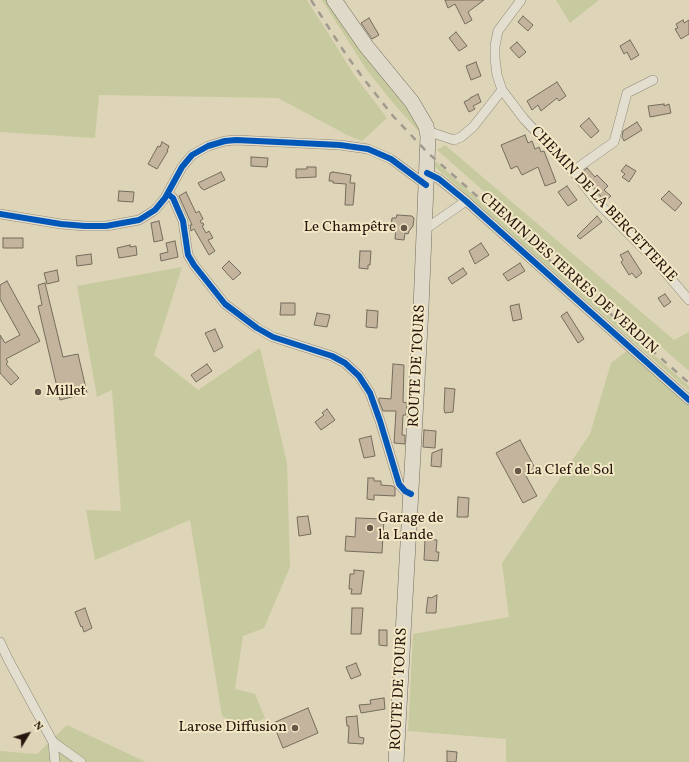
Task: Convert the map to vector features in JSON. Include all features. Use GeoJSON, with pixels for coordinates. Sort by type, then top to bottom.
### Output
{"type":"FeatureCollection","features":[{"type":"Feature","properties":{"kind":"main road","name":"ROUTE DE TOURS"},"geometry":{"type":"LineString","coordinates":[[334,0],[366,46],[412,102],[422,118],[427,131],[424,230],[396,762]]}},
{"type":"Feature","properties":{"kind":"street"},"geometry":{"type":"LineString","coordinates":[[427,131],[454,140],[462,138],[473,127],[502,90],[497,75],[495,58],[495,46],[498,31],[521,0]]}},
{"type":"Feature","properties":{"kind":"street"},"geometry":{"type":"LineString","coordinates":[[573,171],[614,142],[627,93],[654,80]]}},
{"type":"Feature","properties":{"kind":"street","name":"CHEMIN DE LA BERCETTERIE"},"geometry":{"type":"LineString","coordinates":[[502,90],[524,119],[573,171],[598,203],[654,259],[689,300]]}},
{"type":"Feature","properties":{"kind":"street","name":"CHEMIN DES TERRES DE VERDIN"},"geometry":{"type":"LineString","coordinates":[[0,214],[74,225],[106,226],[144,218],[155,210],[168,194],[182,167],[192,155],[208,146],[225,141],[236,140],[340,145],[368,149],[426,179],[440,179],[689,400]]}},
{"type":"Feature","properties":{"kind":"street"},"geometry":{"type":"LineString","coordinates":[[168,194],[173,198],[183,221],[188,255],[194,265],[225,304],[257,328],[273,336],[332,356],[345,363],[359,376],[370,393],[380,420],[399,484],[405,491],[411,494]]}},
{"type":"Feature","properties":{"kind":"street"},"geometry":{"type":"LineString","coordinates":[[424,230],[466,201]]}},
{"type":"Feature","properties":{"kind":"street"},"geometry":{"type":"LineString","coordinates":[[0,642],[8,661],[52,742],[55,762]]}},
{"type":"Feature","properties":{"kind":"street"},"geometry":{"type":"LineString","coordinates":[[52,742],[81,762]]}},
{"type":"Feature","properties":{"kind":"green space"},"geometry":{"type":"Polygon","coordinates":[[[0,0],[307,0],[355,76],[387,118],[362,141],[347,135],[278,98],[99,95],[95,138],[0,132],[0,0]]]}},
{"type":"Feature","properties":{"kind":"green space"},"geometry":{"type":"Polygon","coordinates":[[[322,0],[329,0],[412,113],[420,133],[366,69],[322,0]]]}},
{"type":"Feature","properties":{"kind":"green space"},"geometry":{"type":"Polygon","coordinates":[[[556,0],[599,0],[570,23],[556,0]]]}},
{"type":"Feature","properties":{"kind":"green space"},"geometry":{"type":"Polygon","coordinates":[[[445,145],[674,340],[689,332],[689,371],[437,150],[445,145]]]}},
{"type":"Feature","properties":{"kind":"green space"},"geometry":{"type":"Polygon","coordinates":[[[435,161],[689,386],[689,391],[434,166],[435,161]]]}},
{"type":"Feature","properties":{"kind":"green space"},"geometry":{"type":"Polygon","coordinates":[[[182,267],[154,355],[198,390],[260,348],[287,463],[290,567],[264,628],[243,636],[235,689],[255,694],[265,718],[242,728],[222,716],[190,520],[95,560],[86,510],[121,511],[112,390],[97,397],[77,286],[182,267]]]}},
{"type":"Feature","properties":{"kind":"green space"},"geometry":{"type":"Polygon","coordinates":[[[631,348],[689,405],[689,762],[506,762],[506,739],[408,731],[413,634],[509,617],[502,563],[590,434],[611,363],[631,348]]]}},
{"type":"Feature","properties":{"kind":"green space"},"geometry":{"type":"Polygon","coordinates":[[[67,725],[146,762],[0,762],[0,751],[37,754],[67,725]]]}},
{"type":"Feature","properties":{"kind":"building"},"geometry":{"type":"Polygon","coordinates":[[[445,0],[484,0],[468,12],[472,20],[465,24],[455,4],[448,8],[445,0]]]}},
{"type":"Feature","properties":{"kind":"building"},"geometry":{"type":"Polygon","coordinates":[[[523,16],[533,25],[528,31],[518,22],[523,16]]]}},
{"type":"Feature","properties":{"kind":"building"},"geometry":{"type":"Polygon","coordinates":[[[369,18],[379,35],[372,39],[361,23],[369,18]]]}},
{"type":"Feature","properties":{"kind":"building"},"geometry":{"type":"Polygon","coordinates":[[[683,20],[684,23],[689,20],[689,34],[681,39],[675,29],[678,28],[676,24],[683,20]]]}},
{"type":"Feature","properties":{"kind":"building"},"geometry":{"type":"Polygon","coordinates":[[[456,32],[467,46],[459,51],[449,38],[456,32]]]}},
{"type":"Feature","properties":{"kind":"building"},"geometry":{"type":"Polygon","coordinates":[[[630,40],[639,55],[631,60],[627,52],[624,54],[620,46],[630,40]]]}},
{"type":"Feature","properties":{"kind":"building"},"geometry":{"type":"Polygon","coordinates":[[[517,42],[526,52],[519,58],[510,48],[517,42]]]}},
{"type":"Feature","properties":{"kind":"building"},"geometry":{"type":"Polygon","coordinates":[[[476,62],[481,76],[471,80],[466,66],[476,62]]]}},
{"type":"Feature","properties":{"kind":"building"},"geometry":{"type":"Polygon","coordinates":[[[557,82],[566,96],[559,101],[557,98],[541,111],[538,105],[532,110],[527,101],[557,82]]]}},
{"type":"Feature","properties":{"kind":"building"},"geometry":{"type":"Polygon","coordinates":[[[478,94],[481,102],[473,106],[475,109],[469,112],[464,102],[478,94]]]}},
{"type":"Feature","properties":{"kind":"building"},"geometry":{"type":"Polygon","coordinates":[[[664,104],[664,106],[669,104],[671,113],[650,117],[648,106],[664,104]]]}},
{"type":"Feature","properties":{"kind":"building"},"geometry":{"type":"Polygon","coordinates":[[[589,118],[599,131],[591,138],[580,126],[589,118]]]}},
{"type":"Feature","properties":{"kind":"building"},"geometry":{"type":"Polygon","coordinates":[[[637,122],[642,130],[624,141],[622,137],[623,131],[637,122]]]}},
{"type":"Feature","properties":{"kind":"building"},"geometry":{"type":"Polygon","coordinates":[[[525,135],[528,143],[532,141],[535,149],[539,147],[541,152],[544,151],[556,182],[545,186],[538,167],[522,175],[517,166],[511,169],[501,145],[525,135]]]}},
{"type":"Feature","properties":{"kind":"building"},"geometry":{"type":"Polygon","coordinates":[[[162,142],[169,146],[168,151],[157,169],[148,164],[158,146],[160,147],[162,142]]]}},
{"type":"Feature","properties":{"kind":"building"},"geometry":{"type":"Polygon","coordinates":[[[251,157],[268,158],[267,167],[251,166],[251,157]]]}},
{"type":"Feature","properties":{"kind":"building"},"geometry":{"type":"Polygon","coordinates":[[[626,165],[636,171],[629,182],[622,177],[625,174],[621,171],[626,165]]]}},
{"type":"Feature","properties":{"kind":"building"},"geometry":{"type":"Polygon","coordinates":[[[307,167],[316,167],[316,177],[296,178],[296,169],[307,169],[307,167]]]}},
{"type":"Feature","properties":{"kind":"building"},"geometry":{"type":"Polygon","coordinates":[[[587,168],[595,177],[597,175],[608,186],[604,190],[611,196],[605,202],[582,172],[587,168]]]}},
{"type":"Feature","properties":{"kind":"building"},"geometry":{"type":"Polygon","coordinates":[[[221,172],[225,180],[204,190],[201,188],[198,183],[221,172]]]}},
{"type":"Feature","properties":{"kind":"building"},"geometry":{"type":"Polygon","coordinates":[[[333,172],[351,175],[350,183],[355,183],[353,205],[345,205],[346,184],[333,183],[333,181],[329,181],[330,173],[333,172]]]}},
{"type":"Feature","properties":{"kind":"building"},"geometry":{"type":"Polygon","coordinates":[[[567,186],[577,200],[568,206],[558,192],[567,186]]]}},
{"type":"Feature","properties":{"kind":"building"},"geometry":{"type":"Polygon","coordinates":[[[119,191],[134,192],[133,202],[118,201],[119,191]]]}},
{"type":"Feature","properties":{"kind":"building"},"geometry":{"type":"Polygon","coordinates":[[[669,191],[682,203],[675,211],[661,199],[669,191]]]}},
{"type":"Feature","properties":{"kind":"building"},"geometry":{"type":"Polygon","coordinates":[[[186,192],[196,213],[199,211],[203,219],[200,221],[204,225],[202,226],[206,233],[209,231],[213,238],[208,240],[215,251],[209,255],[194,229],[191,231],[190,225],[192,225],[179,196],[186,192]]]}},
{"type":"Feature","properties":{"kind":"building","name":"Le Champêtre"},"geometry":{"type":"Polygon","coordinates":[[[397,215],[412,216],[414,218],[413,226],[408,234],[405,233],[404,240],[395,239],[396,227],[391,227],[392,218],[396,218],[397,215]]]}},
{"type":"Feature","properties":{"kind":"building"},"geometry":{"type":"Polygon","coordinates":[[[597,216],[602,222],[580,239],[577,236],[597,216]]]}},
{"type":"Feature","properties":{"kind":"building"},"geometry":{"type":"Polygon","coordinates":[[[159,221],[163,240],[154,242],[151,223],[159,221]]]}},
{"type":"Feature","properties":{"kind":"building"},"geometry":{"type":"Polygon","coordinates":[[[3,238],[23,238],[23,248],[3,248],[3,238]]]}},
{"type":"Feature","properties":{"kind":"building"},"geometry":{"type":"Polygon","coordinates":[[[175,241],[178,257],[161,261],[160,254],[168,252],[166,243],[175,241]]]}},
{"type":"Feature","properties":{"kind":"building"},"geometry":{"type":"Polygon","coordinates":[[[481,243],[489,255],[475,264],[469,251],[481,243]]]}},
{"type":"Feature","properties":{"kind":"building"},"geometry":{"type":"Polygon","coordinates":[[[130,245],[130,247],[136,246],[137,255],[119,258],[117,248],[130,245]]]}},
{"type":"Feature","properties":{"kind":"building"},"geometry":{"type":"Polygon","coordinates":[[[360,251],[371,251],[370,265],[368,265],[368,269],[359,268],[360,251]]]}},
{"type":"Feature","properties":{"kind":"building"},"geometry":{"type":"Polygon","coordinates":[[[628,251],[642,273],[636,278],[632,273],[629,275],[621,262],[623,260],[620,255],[628,251]]]}},
{"type":"Feature","properties":{"kind":"building"},"geometry":{"type":"Polygon","coordinates":[[[91,254],[92,264],[77,266],[76,256],[91,254]]]}},
{"type":"Feature","properties":{"kind":"building"},"geometry":{"type":"Polygon","coordinates":[[[229,261],[241,273],[233,280],[222,268],[229,261]]]}},
{"type":"Feature","properties":{"kind":"building"},"geometry":{"type":"Polygon","coordinates":[[[520,263],[525,271],[508,281],[503,274],[520,263]]]}},
{"type":"Feature","properties":{"kind":"building"},"geometry":{"type":"Polygon","coordinates":[[[463,268],[467,274],[452,284],[448,278],[463,268]]]}},
{"type":"Feature","properties":{"kind":"building"},"geometry":{"type":"Polygon","coordinates":[[[57,270],[59,281],[47,284],[44,273],[57,270]]]}},
{"type":"Feature","properties":{"kind":"building"},"geometry":{"type":"Polygon","coordinates":[[[7,281],[40,341],[6,359],[8,362],[6,364],[19,378],[11,385],[0,373],[0,335],[5,343],[20,335],[0,299],[0,285],[7,281]]]}},
{"type":"Feature","properties":{"kind":"building"},"geometry":{"type":"Polygon","coordinates":[[[45,283],[63,357],[78,354],[87,393],[60,400],[38,306],[42,305],[38,285],[45,283]]]}},
{"type":"Feature","properties":{"kind":"building"},"geometry":{"type":"Polygon","coordinates":[[[665,294],[671,302],[664,307],[658,298],[665,294]]]}},
{"type":"Feature","properties":{"kind":"building"},"geometry":{"type":"Polygon","coordinates":[[[281,303],[295,303],[295,315],[280,315],[281,303]]]}},
{"type":"Feature","properties":{"kind":"building"},"geometry":{"type":"Polygon","coordinates":[[[519,304],[522,319],[513,321],[510,306],[519,304]]]}},
{"type":"Feature","properties":{"kind":"building"},"geometry":{"type":"Polygon","coordinates":[[[367,310],[378,311],[377,328],[366,327],[367,310]]]}},
{"type":"Feature","properties":{"kind":"building"},"geometry":{"type":"Polygon","coordinates":[[[567,312],[584,339],[578,343],[561,316],[567,312]]]}},
{"type":"Feature","properties":{"kind":"building"},"geometry":{"type":"Polygon","coordinates":[[[317,313],[330,315],[327,327],[314,325],[317,313]]]}},
{"type":"Feature","properties":{"kind":"building"},"geometry":{"type":"Polygon","coordinates":[[[215,329],[223,347],[214,352],[205,333],[215,329]]]}},
{"type":"Feature","properties":{"kind":"building"},"geometry":{"type":"Polygon","coordinates":[[[207,364],[212,371],[196,382],[191,375],[207,364]]]}},
{"type":"Feature","properties":{"kind":"building"},"geometry":{"type":"Polygon","coordinates":[[[393,364],[404,365],[403,402],[407,403],[406,415],[403,415],[402,435],[405,435],[405,444],[394,443],[396,411],[383,411],[379,401],[379,398],[391,399],[393,364]]]}},
{"type":"Feature","properties":{"kind":"building"},"geometry":{"type":"Polygon","coordinates":[[[445,388],[455,389],[453,412],[445,413],[445,388]]]}},
{"type":"Feature","properties":{"kind":"building"},"geometry":{"type":"Polygon","coordinates":[[[327,409],[335,420],[321,430],[315,422],[324,415],[322,413],[327,409]]]}},
{"type":"Feature","properties":{"kind":"building"},"geometry":{"type":"Polygon","coordinates":[[[424,430],[436,431],[435,448],[423,447],[424,430]]]}},
{"type":"Feature","properties":{"kind":"building"},"geometry":{"type":"Polygon","coordinates":[[[371,436],[375,456],[364,458],[359,439],[371,436]]]}},
{"type":"Feature","properties":{"kind":"building","name":"La Clef de Sol"},"geometry":{"type":"Polygon","coordinates":[[[520,440],[535,468],[525,474],[537,496],[523,503],[496,453],[520,440]]]}},
{"type":"Feature","properties":{"kind":"building"},"geometry":{"type":"Polygon","coordinates":[[[442,449],[441,467],[431,466],[432,453],[442,449]]]}},
{"type":"Feature","properties":{"kind":"building"},"geometry":{"type":"Polygon","coordinates":[[[368,478],[374,478],[374,481],[381,481],[381,485],[393,486],[395,488],[395,496],[374,495],[374,500],[367,499],[368,478]]]}},
{"type":"Feature","properties":{"kind":"building"},"geometry":{"type":"Polygon","coordinates":[[[458,497],[469,498],[468,517],[457,517],[458,497]]]}},
{"type":"Feature","properties":{"kind":"building"},"geometry":{"type":"Polygon","coordinates":[[[308,516],[311,534],[299,536],[297,517],[308,516]]]}},
{"type":"Feature","properties":{"kind":"building","name":"Garage de la Lande"},"geometry":{"type":"Polygon","coordinates":[[[356,518],[384,519],[382,553],[345,551],[346,536],[355,537],[356,518]]]}},
{"type":"Feature","properties":{"kind":"building"},"geometry":{"type":"Polygon","coordinates":[[[425,539],[437,540],[436,552],[439,552],[438,561],[424,560],[425,539]]]}},
{"type":"Feature","properties":{"kind":"building"},"geometry":{"type":"Polygon","coordinates":[[[354,570],[364,571],[361,594],[351,594],[352,589],[349,589],[350,574],[354,574],[354,570]]]}},
{"type":"Feature","properties":{"kind":"building"},"geometry":{"type":"Polygon","coordinates":[[[437,595],[436,613],[426,613],[428,597],[431,598],[437,595]]]}},
{"type":"Feature","properties":{"kind":"building"},"geometry":{"type":"Polygon","coordinates":[[[85,608],[92,628],[84,632],[75,612],[85,608]]]}},
{"type":"Feature","properties":{"kind":"building"},"geometry":{"type":"Polygon","coordinates":[[[352,608],[363,608],[361,634],[351,634],[352,608]]]}},
{"type":"Feature","properties":{"kind":"building"},"geometry":{"type":"Polygon","coordinates":[[[379,630],[387,630],[387,646],[379,645],[379,630]]]}},
{"type":"Feature","properties":{"kind":"building"},"geometry":{"type":"Polygon","coordinates":[[[356,663],[361,675],[351,679],[346,667],[356,663]]]}},
{"type":"Feature","properties":{"kind":"building"},"geometry":{"type":"Polygon","coordinates":[[[384,698],[385,709],[361,713],[359,705],[371,704],[370,700],[384,698]]]}},
{"type":"Feature","properties":{"kind":"building","name":"Larose Diffusion"},"geometry":{"type":"Polygon","coordinates":[[[308,708],[318,733],[283,748],[273,723],[308,708]]]}},
{"type":"Feature","properties":{"kind":"building"},"geometry":{"type":"Polygon","coordinates":[[[357,716],[359,737],[364,738],[363,744],[348,743],[349,726],[347,726],[346,717],[357,716]]]}},
{"type":"Feature","properties":{"kind":"building"},"geometry":{"type":"Polygon","coordinates":[[[447,751],[457,752],[456,762],[447,762],[447,751]]]}},
{"type":"Feature","properties":{"kind":"railway"},"geometry":{"type":"LineString","coordinates":[[311,0],[363,78],[393,116],[427,152],[689,383]]}},
{"type":"Feature","properties":{"kind":"cycle path"},"geometry":{"type":"LineString","coordinates":[[0,214],[61,224],[85,226],[106,226],[139,220],[155,210],[165,198],[182,167],[192,155],[208,146],[225,141],[236,140],[340,145],[368,149],[391,159],[426,185]]}},
{"type":"Feature","properties":{"kind":"cycle path"},"geometry":{"type":"LineString","coordinates":[[427,173],[439,179],[466,201],[689,400]]}},
{"type":"Feature","properties":{"kind":"cycle path"},"geometry":{"type":"LineString","coordinates":[[168,194],[173,198],[183,221],[188,255],[194,265],[225,304],[257,328],[273,337],[332,356],[345,363],[359,376],[370,393],[399,484],[405,491],[411,494]]}},
{"type":"Feature","properties":{"kind":"place","name":"Le Champêtre"},"geometry":{"type":"Point","coordinates":[404,228]}},
{"type":"Feature","properties":{"kind":"place","name":"Millet"},"geometry":{"type":"Point","coordinates":[38,392]}},
{"type":"Feature","properties":{"kind":"place","name":"La Clef de Sol"},"geometry":{"type":"Point","coordinates":[518,471]}},
{"type":"Feature","properties":{"kind":"place","name":"Garage de la Lande"},"geometry":{"type":"Point","coordinates":[370,528]}},
{"type":"Feature","properties":{"kind":"place","name":"Larose Diffusion"},"geometry":{"type":"Point","coordinates":[295,728]}}]}
